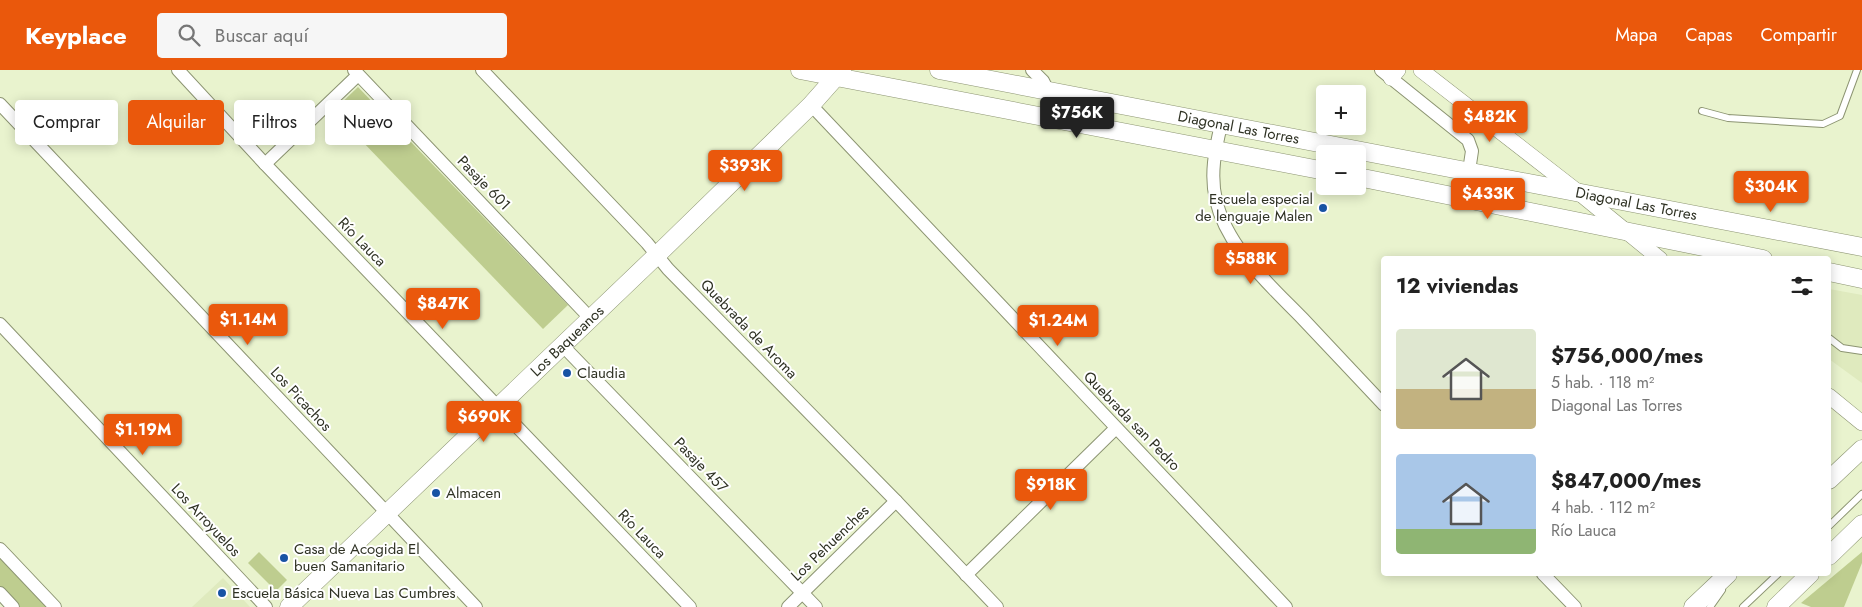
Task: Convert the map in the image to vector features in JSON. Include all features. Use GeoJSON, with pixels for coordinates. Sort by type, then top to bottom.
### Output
{"type":"FeatureCollection","features":[{"type":"Feature","properties":{"kind":"main road","name":"Diagonal Las Torres"},"geometry":{"type":"LineString","coordinates":[[800,70],[839,73],[1316,169]]}},
{"type":"Feature","properties":{"kind":"main road","name":"Diagonal Las Torres"},"geometry":{"type":"LineString","coordinates":[[939,70],[1862,247]]}},
{"type":"Feature","properties":{"kind":"main road","name":"Los Baqueanos"},"geometry":{"type":"LineString","coordinates":[[289,607],[657,255],[811,105],[839,73]]}},
{"type":"Feature","properties":{"kind":"main road","name":"Diagonal Las Torres"},"geometry":{"type":"LineString","coordinates":[[1366,179],[1748,256]]}},
{"type":"Feature","properties":{"kind":"main road"},"geometry":{"type":"LineString","coordinates":[[1831,272],[1862,279]]}},
{"type":"Feature","properties":{"kind":"main road"},"geometry":{"type":"LineString","coordinates":[[1831,478],[1862,449]]}},
{"type":"Feature","properties":{"kind":"main road"},"geometry":{"type":"LineString","coordinates":[[1831,554],[1860,528]]}},
{"type":"Feature","properties":{"kind":"main road"},"geometry":{"type":"LineString","coordinates":[[1693,607],[1728,576]]}},
{"type":"Feature","properties":{"kind":"main road"},"geometry":{"type":"LineString","coordinates":[[1776,607],[1808,576]]}},
{"type":"Feature","properties":{"kind":"street","name":"Río Lauca"},"geometry":{"type":"LineString","coordinates":[[178,70],[265,164],[690,607]]}},
{"type":"Feature","properties":{"kind":"street","name":"Quebrada de Aroma"},"geometry":{"type":"LineString","coordinates":[[482,70],[647,242],[668,269],[896,501],[997,607]]}},
{"type":"Feature","properties":{"kind":"street"},"geometry":{"type":"LineString","coordinates":[[1032,70],[1043,81],[1048,92]]}},
{"type":"Feature","properties":{"kind":"street"},"geometry":{"type":"LineString","coordinates":[[1421,70],[1578,192],[1656,256]]}},
{"type":"Feature","properties":{"kind":"street"},"geometry":{"type":"LineString","coordinates":[[265,164],[356,72]]}},
{"type":"Feature","properties":{"kind":"street","name":"Pasaje 601"},"geometry":{"type":"LineString","coordinates":[[356,72],[591,319]]}},
{"type":"Feature","properties":{"kind":"street"},"geometry":{"type":"LineString","coordinates":[[1390,73],[1468,140],[1472,151],[1469,171]]}},
{"type":"Feature","properties":{"kind":"street","name":"Los Picachos"},"geometry":{"type":"LineString","coordinates":[[0,104],[476,607]]}},
{"type":"Feature","properties":{"kind":"street","name":"Quebrada san Pedro"},"geometry":{"type":"LineString","coordinates":[[811,105],[1286,607]]}},
{"type":"Feature","properties":{"kind":"street"},"geometry":{"type":"LineString","coordinates":[[1221,125],[1215,149],[1213,178],[1215,200],[1223,223],[1239,248],[1260,274],[1381,402]]}},
{"type":"Feature","properties":{"kind":"street","name":"Los Arroyuelos"},"geometry":{"type":"LineString","coordinates":[[0,324],[266,607]]}},
{"type":"Feature","properties":{"kind":"street","name":"Pasaje 457"},"geometry":{"type":"LineString","coordinates":[[563,346],[816,607]]}},
{"type":"Feature","properties":{"kind":"street"},"geometry":{"type":"LineString","coordinates":[[1831,398],[1862,423]]}},
{"type":"Feature","properties":{"kind":"street"},"geometry":{"type":"LineString","coordinates":[[966,575],[1116,428]]}},
{"type":"Feature","properties":{"kind":"street","name":"Los Pehuenches"},"geometry":{"type":"LineString","coordinates":[[788,607],[896,501]]}},
{"type":"Feature","properties":{"kind":"street"},"geometry":{"type":"LineString","coordinates":[[0,549],[55,607]]}},
{"type":"Feature","properties":{"kind":"street"},"geometry":{"type":"LineString","coordinates":[[1545,576],[1575,607]]}},
{"type":"Feature","properties":{"kind":"street"},"geometry":{"type":"LineString","coordinates":[[0,593],[13,607]]}},
{"type":"Feature","properties":{"kind":"lane"},"geometry":{"type":"LineString","coordinates":[[1702,111],[1728,118],[1823,124],[1840,116],[1858,70]]}},
{"type":"Feature","properties":{"kind":"lane"},"geometry":{"type":"LineString","coordinates":[[1704,247],[1717,256]]}},
{"type":"Feature","properties":{"kind":"lane"},"geometry":{"type":"LineString","coordinates":[[1831,340],[1842,348],[1862,351]]}},
{"type":"Feature","properties":{"kind":"lane"},"geometry":{"type":"LineString","coordinates":[[1831,524],[1862,494]]}},
{"type":"Feature","properties":{"kind":"lane"},"geometry":{"type":"LineString","coordinates":[[1710,607],[1729,576]]}},
{"type":"Feature","properties":{"kind":"lane"},"geometry":{"type":"LineString","coordinates":[[1743,607],[1776,576]]}},
{"type":"Feature","properties":{"kind":"shaded area"},"geometry":{"type":"Polygon","coordinates":[[[358,87],[371,100],[344,100],[358,87]]]}},
{"type":"Feature","properties":{"kind":"shaded area"},"geometry":{"type":"Polygon","coordinates":[[[411,142],[568,305],[543,329],[366,145],[411,145],[411,142]]]}},
{"type":"Feature","properties":{"kind":"shaded area"},"geometry":{"type":"Polygon","coordinates":[[[1831,289],[1862,295],[1862,383],[1831,360],[1831,289]]]}},
{"type":"Feature","properties":{"kind":"shaded area"},"geometry":{"type":"Polygon","coordinates":[[[0,551],[52,607],[19,607],[0,587],[0,551]]]}},
{"type":"Feature","properties":{"kind":"shaded area"},"geometry":{"type":"Polygon","coordinates":[[[259,552],[287,580],[276,591],[248,563],[259,552]]]}},
{"type":"Feature","properties":{"kind":"shaded area"},"geometry":{"type":"Polygon","coordinates":[[[1862,552],[1862,563],[1844,607],[1811,607],[1801,603],[1862,552]]]}},
{"type":"Feature","properties":{"kind":"shaded area","name":"Escuela Básica Nueva Las Cumbres"},"geometry":{"type":"Polygon","coordinates":[[[223,578],[250,607],[192,607],[223,578]]]}},
{"type":"Feature","properties":{"kind":"place","name":"Escuela especial de lenguaje Malen"},"geometry":{"type":"Point","coordinates":[1323,208]}},
{"type":"Feature","properties":{"kind":"place","name":"Claudia"},"geometry":{"type":"Point","coordinates":[567,373]}},
{"type":"Feature","properties":{"kind":"place","name":"Almacen"},"geometry":{"type":"Point","coordinates":[436,493]}},
{"type":"Feature","properties":{"kind":"place","name":"Casa de Acogida El buen Samanitario"},"geometry":{"type":"Point","coordinates":[284,558]}},
{"type":"Feature","properties":{"kind":"place","name":"Escuela Básica Nueva Las Cumbres"},"geometry":{"type":"Point","coordinates":[222,593]}}]}
